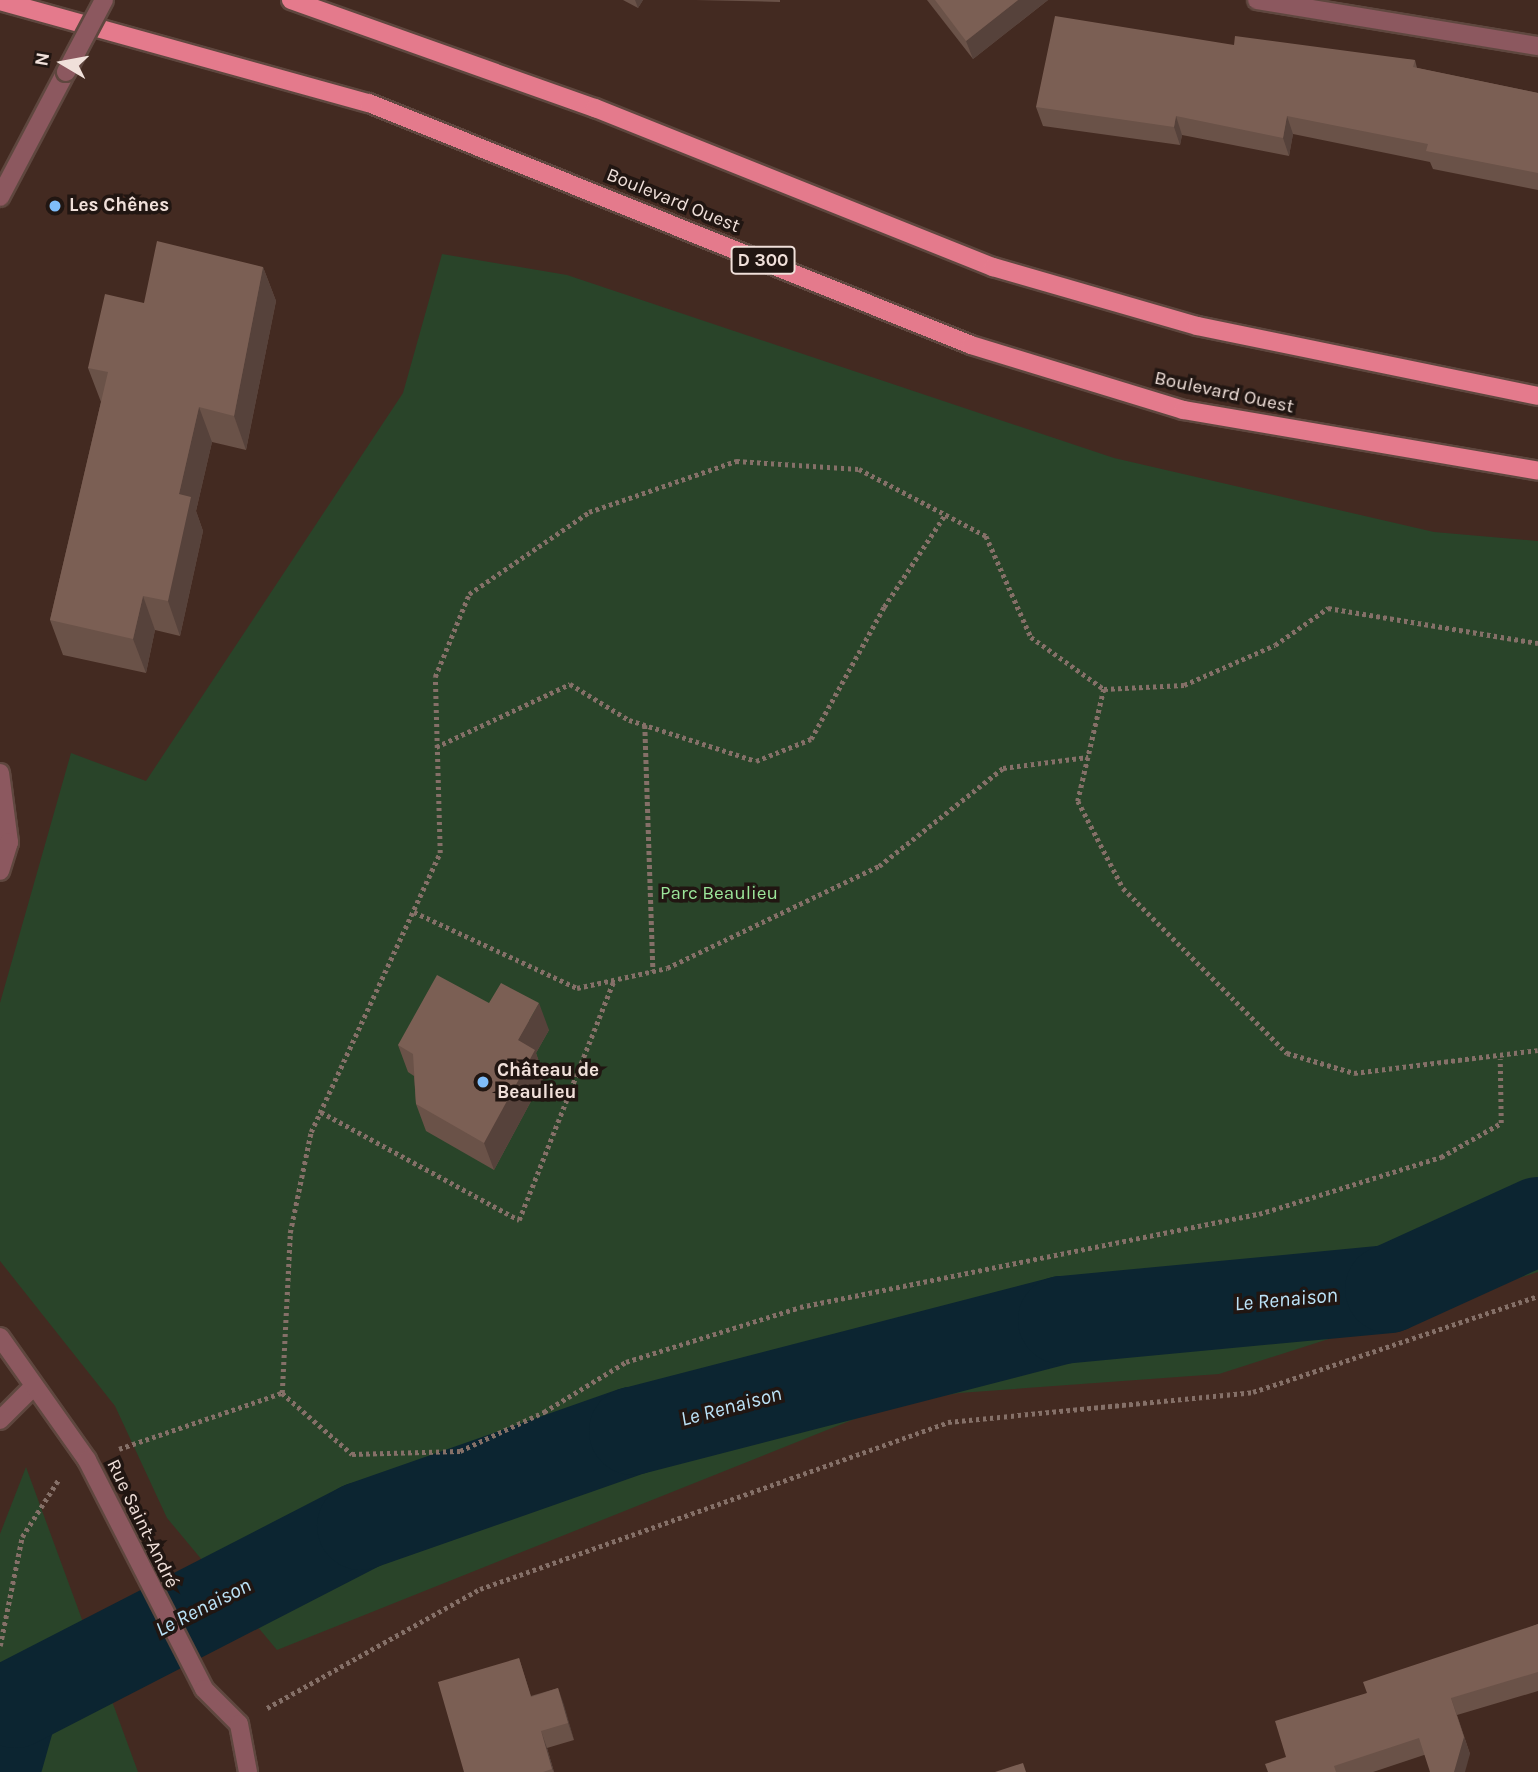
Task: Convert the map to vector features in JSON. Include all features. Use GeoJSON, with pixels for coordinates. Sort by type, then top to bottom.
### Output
{"type":"FeatureCollection","features":[{"type":"Feature","properties":{"kind":"main road"},"geometry":{"type":"LineString","coordinates":[[291,0],[596,108],[993,267],[1196,326],[1538,396]]}},
{"type":"Feature","properties":{"kind":"main road","name":"Boulevard Ouest"},"geometry":{"type":"LineString","coordinates":[[0,1],[369,103],[971,345],[1183,410],[1538,471]]}},
{"type":"Feature","properties":{"kind":"street"},"geometry":{"type":"LineString","coordinates":[[0,197],[104,0]]}},
{"type":"Feature","properties":{"kind":"street"},"geometry":{"type":"LineString","coordinates":[[1257,0],[1538,46]]}},
{"type":"Feature","properties":{"kind":"street"},"geometry":{"type":"LineString","coordinates":[[0,773],[9,842],[0,872]]}},
{"type":"Feature","properties":{"kind":"street","name":"Rue Saint-André"},"geometry":{"type":"LineString","coordinates":[[0,1337],[87,1460],[114,1522],[204,1689],[239,1724]]}},
{"type":"Feature","properties":{"kind":"street"},"geometry":{"type":"LineString","coordinates":[[0,1420],[34,1386]]}},
{"type":"Feature","properties":{"kind":"street"},"geometry":{"type":"LineString","coordinates":[[239,1724],[248,1772]]}},
{"type":"Feature","properties":{"kind":"path"},"geometry":{"type":"LineString","coordinates":[[282,1393],[290,1233],[321,1112],[439,853],[435,677],[469,594],[589,512],[736,461],[859,469],[986,536],[1031,637],[1104,689],[1184,685],[1275,645],[1328,608],[1538,643]]}},
{"type":"Feature","properties":{"kind":"path"},"geometry":{"type":"LineString","coordinates":[[436,747],[570,684],[645,725],[756,761],[810,739],[884,607],[945,515]]}},
{"type":"Feature","properties":{"kind":"path"},"geometry":{"type":"LineString","coordinates":[[1104,689],[1078,801],[1124,888],[1287,1053],[1354,1073],[1500,1059],[1538,1049]]}},
{"type":"Feature","properties":{"kind":"path"},"geometry":{"type":"LineString","coordinates":[[645,725],[653,971]]}},
{"type":"Feature","properties":{"kind":"path"},"geometry":{"type":"LineString","coordinates":[[414,912],[576,988],[614,980],[653,971],[879,866],[1003,768],[1088,757]]}},
{"type":"Feature","properties":{"kind":"path"},"geometry":{"type":"LineString","coordinates":[[321,1112],[519,1220],[614,980]]}},
{"type":"Feature","properties":{"kind":"path"},"geometry":{"type":"LineString","coordinates":[[282,1393],[352,1454],[460,1451],[544,1412],[626,1362],[800,1307],[1259,1214],[1441,1157],[1501,1123],[1500,1059]]}},
{"type":"Feature","properties":{"kind":"path"},"geometry":{"type":"LineString","coordinates":[[239,1724],[480,1589],[948,1422],[1252,1392],[1538,1296]]}},
{"type":"Feature","properties":{"kind":"path"},"geometry":{"type":"LineString","coordinates":[[0,1646],[30,1516],[53,1482],[87,1460],[282,1393]]}},
{"type":"Feature","properties":{"kind":"green space","name":"Parc Beaulieu"},"geometry":{"type":"Polygon","coordinates":[[[442,254],[567,275],[1114,458],[1434,532],[1538,541],[1538,1272],[1219,1374],[959,1393],[892,1404],[277,1650],[167,1518],[115,1406],[0,1261],[0,1003],[71,753],[146,781],[403,393],[442,254]]]}},
{"type":"Feature","properties":{"kind":"green space"},"geometry":{"type":"Polygon","coordinates":[[[26,1467],[138,1772],[0,1772],[0,1534],[26,1467]]]}},
{"type":"Feature","properties":{"kind":"building"},"geometry":{"type":"Polygon","coordinates":[[[935,0],[1018,0],[966,41],[935,0]]]}},
{"type":"Feature","properties":{"kind":"building"},"geometry":{"type":"Polygon","coordinates":[[[1055,16],[1234,45],[1235,36],[1415,60],[1413,67],[1538,93],[1538,173],[1426,151],[1428,144],[1287,116],[1283,138],[1176,116],[1174,127],[1036,107],[1055,16]]]}},
{"type":"Feature","properties":{"kind":"building"},"geometry":{"type":"Polygon","coordinates":[[[157,241],[263,267],[234,416],[199,407],[179,494],[191,497],[168,601],[143,596],[133,639],[50,620],[108,372],[88,368],[105,294],[144,303],[157,241]]]}},
{"type":"Feature","properties":{"kind":"building","name":"Château de Beaulieu"},"geometry":{"type":"Polygon","coordinates":[[[437,975],[489,1003],[501,983],[539,1003],[518,1040],[535,1050],[484,1143],[416,1104],[413,1054],[398,1045],[437,975]]]}},
{"type":"Feature","properties":{"kind":"building"},"geometry":{"type":"Polygon","coordinates":[[[1538,1624],[1538,1672],[1451,1698],[1464,1737],[1454,1772],[1430,1772],[1419,1738],[1334,1766],[1336,1772],[1268,1772],[1265,1764],[1286,1757],[1275,1721],[1367,1693],[1363,1682],[1538,1624]]]}},
{"type":"Feature","properties":{"kind":"building"},"geometry":{"type":"Polygon","coordinates":[[[519,1658],[531,1697],[558,1688],[568,1723],[541,1731],[552,1769],[543,1772],[464,1772],[438,1682],[519,1658]]]}},
{"type":"Feature","properties":{"kind":"building"},"geometry":{"type":"Polygon","coordinates":[[[1023,1763],[1026,1772],[995,1772],[1023,1763]]]}},
{"type":"Feature","properties":{"kind":"waterway","name":"Le Renaison"},"geometry":{"type":"LineString","coordinates":[[0,1757],[15,1704],[361,1526],[633,1431],[1062,1320],[1389,1289],[1538,1221]]}},
{"type":"Feature","properties":{"kind":"place","name":"Les Chênes"},"geometry":{"type":"Point","coordinates":[55,206]}},
{"type":"Feature","properties":{"kind":"place","name":"Château de Beaulieu"},"geometry":{"type":"Point","coordinates":[483,1082]}}]}
